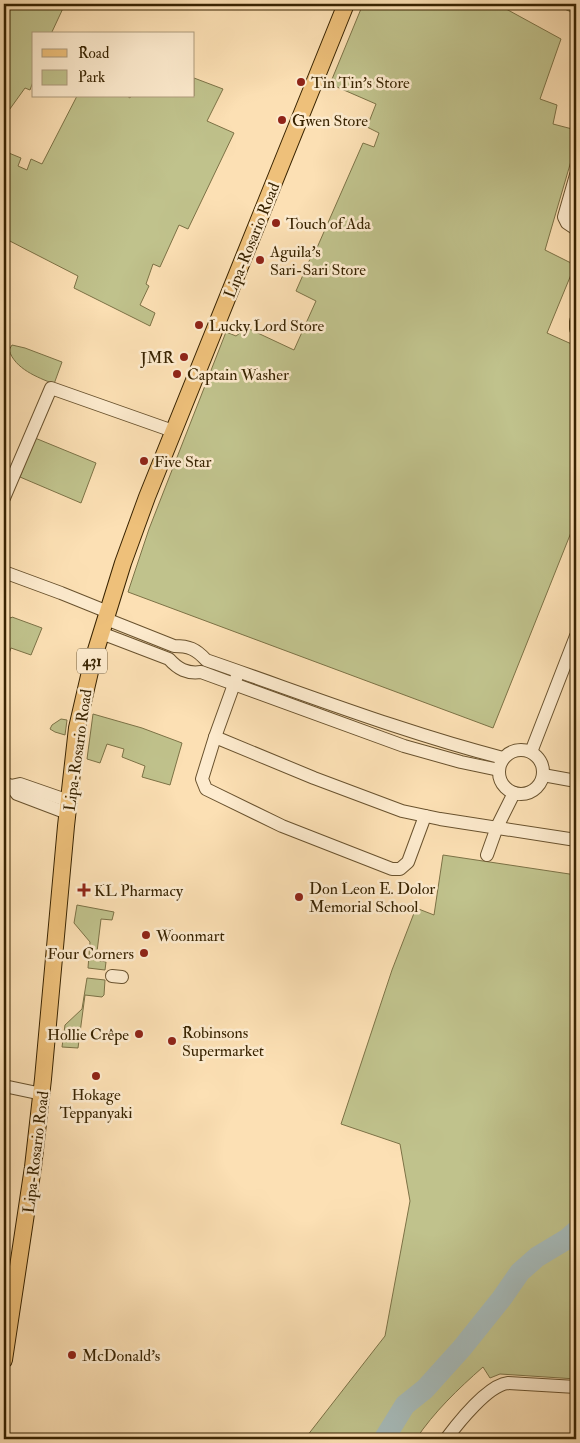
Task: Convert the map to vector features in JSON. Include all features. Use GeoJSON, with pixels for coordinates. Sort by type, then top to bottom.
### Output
{"type":"FeatureCollection","features":[{"type":"Feature","properties":{"kind":"main road","name":"Lipa-Rosario Road"},"geometry":{"type":"LineString","coordinates":[[5,1349],[25,1227],[42,1094],[68,807],[76,741],[87,680],[135,529],[346,4]]}},
{"type":"Feature","properties":{"kind":"street"},"geometry":{"type":"LineString","coordinates":[[576,174],[564,217],[567,223],[576,229]]}},
{"type":"Feature","properties":{"kind":"street"},"geometry":{"type":"LineString","coordinates":[[576,321],[576,328]]}},
{"type":"Feature","properties":{"kind":"street"},"geometry":{"type":"LineString","coordinates":[[4,498],[51,388],[173,431]]}},
{"type":"Feature","properties":{"kind":"street"},"geometry":{"type":"LineString","coordinates":[[4,572],[105,621],[170,659],[176,666],[185,671],[193,673],[204,666],[239,671],[501,764]]}},
{"type":"Feature","properties":{"kind":"street"},"geometry":{"type":"LineString","coordinates":[[105,621],[174,646],[194,648],[204,666],[234,684],[404,746],[470,764],[501,764]]}},
{"type":"Feature","properties":{"kind":"street"},"geometry":{"type":"LineString","coordinates":[[531,752],[576,636]]}},
{"type":"Feature","properties":{"kind":"street"},"geometry":{"type":"LineString","coordinates":[[170,659],[174,646]]}},
{"type":"Feature","properties":{"kind":"street"},"geometry":{"type":"LineString","coordinates":[[239,671],[202,779],[206,789],[282,826],[392,869],[400,869],[408,862],[425,816]]}},
{"type":"Feature","properties":{"kind":"street"},"geometry":{"type":"LineString","coordinates":[[215,737],[392,808],[425,816],[576,840]]}},
{"type":"Feature","properties":{"kind":"street"},"geometry":{"type":"LineString","coordinates":[[525,750],[531,752],[540,759],[544,770],[543,775],[538,787],[533,791],[521,794],[514,793],[504,787],[499,776],[501,764],[513,751],[525,750]]}},
{"type":"Feature","properties":{"kind":"street"},"geometry":{"type":"LineString","coordinates":[[543,775],[576,781]]}},
{"type":"Feature","properties":{"kind":"street"},"geometry":{"type":"LineString","coordinates":[[7,785],[20,784],[68,807]]}},
{"type":"Feature","properties":{"kind":"street"},"geometry":{"type":"LineString","coordinates":[[487,855],[497,827],[514,793]]}},
{"type":"Feature","properties":{"kind":"street"},"geometry":{"type":"LineString","coordinates":[[4,1086],[42,1094]]}},
{"type":"Feature","properties":{"kind":"street"},"geometry":{"type":"LineString","coordinates":[[446,1439],[461,1421],[498,1385],[508,1383],[576,1387]]}},
{"type":"Feature","properties":{"kind":"green space"},"geometry":{"type":"Polygon","coordinates":[[[4,4],[65,4],[52,32],[32,32],[32,84],[30,90],[25,88],[7,113],[4,124],[4,4]]]}},
{"type":"Feature","properties":{"kind":"green space"},"geometry":{"type":"Polygon","coordinates":[[[363,4],[497,4],[561,39],[540,99],[557,105],[553,124],[576,130],[576,144],[545,250],[575,265],[547,333],[576,346],[576,520],[493,728],[128,592],[149,529],[226,332],[236,336],[247,328],[294,350],[316,301],[296,291],[363,143],[374,147],[379,133],[367,127],[376,104],[330,84],[363,4]]]}},
{"type":"Feature","properties":{"kind":"green space"},"geometry":{"type":"Polygon","coordinates":[[[553,4],[576,4],[576,14],[553,4]]]}},
{"type":"Feature","properties":{"kind":"green space"},"geometry":{"type":"Polygon","coordinates":[[[195,78],[223,89],[207,121],[234,133],[188,229],[179,225],[160,267],[153,264],[146,284],[149,286],[140,305],[155,313],[150,326],[74,288],[78,276],[4,238],[4,151],[21,158],[18,166],[27,170],[31,159],[42,164],[76,98],[195,98],[195,78]]]}},
{"type":"Feature","properties":{"kind":"green space"},"geometry":{"type":"Polygon","coordinates":[[[12,345],[62,362],[54,384],[27,372],[21,367],[12,357],[9,350],[12,345]]]}},
{"type":"Feature","properties":{"kind":"green space"},"geometry":{"type":"Polygon","coordinates":[[[35,438],[96,463],[81,503],[20,477],[35,438]]]}},
{"type":"Feature","properties":{"kind":"green space"},"geometry":{"type":"Polygon","coordinates":[[[4,615],[42,628],[31,655],[11,648],[4,667],[4,615]]]}},
{"type":"Feature","properties":{"kind":"green space"},"geometry":{"type":"Polygon","coordinates":[[[93,714],[142,728],[182,743],[170,785],[142,777],[145,766],[122,757],[124,749],[107,744],[100,763],[87,759],[93,714]]]}},
{"type":"Feature","properties":{"kind":"green space"},"geometry":{"type":"Polygon","coordinates":[[[61,719],[67,720],[65,735],[50,729],[52,725],[61,719]]]}},
{"type":"Feature","properties":{"kind":"green space"},"geometry":{"type":"Polygon","coordinates":[[[443,855],[576,875],[576,1379],[500,1374],[490,1378],[483,1367],[447,1401],[416,1439],[306,1439],[385,1336],[410,1201],[400,1144],[341,1124],[392,970],[416,908],[434,915],[443,855]]]}},
{"type":"Feature","properties":{"kind":"green space"},"geometry":{"type":"Polygon","coordinates":[[[77,905],[114,912],[112,920],[101,919],[96,960],[106,962],[105,970],[88,968],[90,942],[74,923],[77,905]]]}},
{"type":"Feature","properties":{"kind":"green space"},"geometry":{"type":"Polygon","coordinates":[[[87,978],[105,980],[104,995],[102,997],[85,995],[78,1048],[62,1047],[65,1025],[82,1009],[87,978]]]}},
{"type":"Feature","properties":{"kind":"waterway"},"geometry":{"type":"LineString","coordinates":[[384,1439],[405,1405],[425,1389],[462,1348],[520,1272],[537,1257],[567,1239],[576,1231]]}},
{"type":"Feature","properties":{"kind":"place","name":"Tin Tin's Store"},"geometry":{"type":"Point","coordinates":[301,82]}},
{"type":"Feature","properties":{"kind":"place","name":"Gwen Store"},"geometry":{"type":"Point","coordinates":[282,120]}},
{"type":"Feature","properties":{"kind":"place","name":"Touch of Ada"},"geometry":{"type":"Point","coordinates":[276,223]}},
{"type":"Feature","properties":{"kind":"place","name":"Aguila's Sari-Sari Store"},"geometry":{"type":"Point","coordinates":[260,260]}},
{"type":"Feature","properties":{"kind":"place","name":"Lucky Lord Store"},"geometry":{"type":"Point","coordinates":[199,325]}},
{"type":"Feature","properties":{"kind":"place","name":"JMR"},"geometry":{"type":"Point","coordinates":[184,357]}},
{"type":"Feature","properties":{"kind":"place","name":"Captain Washer"},"geometry":{"type":"Point","coordinates":[177,374]}},
{"type":"Feature","properties":{"kind":"place","name":"Five Star"},"geometry":{"type":"Point","coordinates":[144,461]}},
{"type":"Feature","properties":{"kind":"place","name":"KL Pharmacy"},"geometry":{"type":"Point","coordinates":[84,890]}},
{"type":"Feature","properties":{"kind":"place","name":"Don Leon E. Dolor Memorial School"},"geometry":{"type":"Point","coordinates":[299,897]}},
{"type":"Feature","properties":{"kind":"place","name":"Woonmart"},"geometry":{"type":"Point","coordinates":[146,935]}},
{"type":"Feature","properties":{"kind":"place","name":"Four Corners"},"geometry":{"type":"Point","coordinates":[144,953]}},
{"type":"Feature","properties":{"kind":"place","name":"Hollie Crêpe"},"geometry":{"type":"Point","coordinates":[139,1034]}},
{"type":"Feature","properties":{"kind":"place","name":"Robinsons Supermarket"},"geometry":{"type":"Point","coordinates":[172,1041]}},
{"type":"Feature","properties":{"kind":"place","name":"Hokage Teppanyaki"},"geometry":{"type":"Point","coordinates":[96,1076]}},
{"type":"Feature","properties":{"kind":"place","name":"McDonald's"},"geometry":{"type":"Point","coordinates":[72,1355]}}]}
